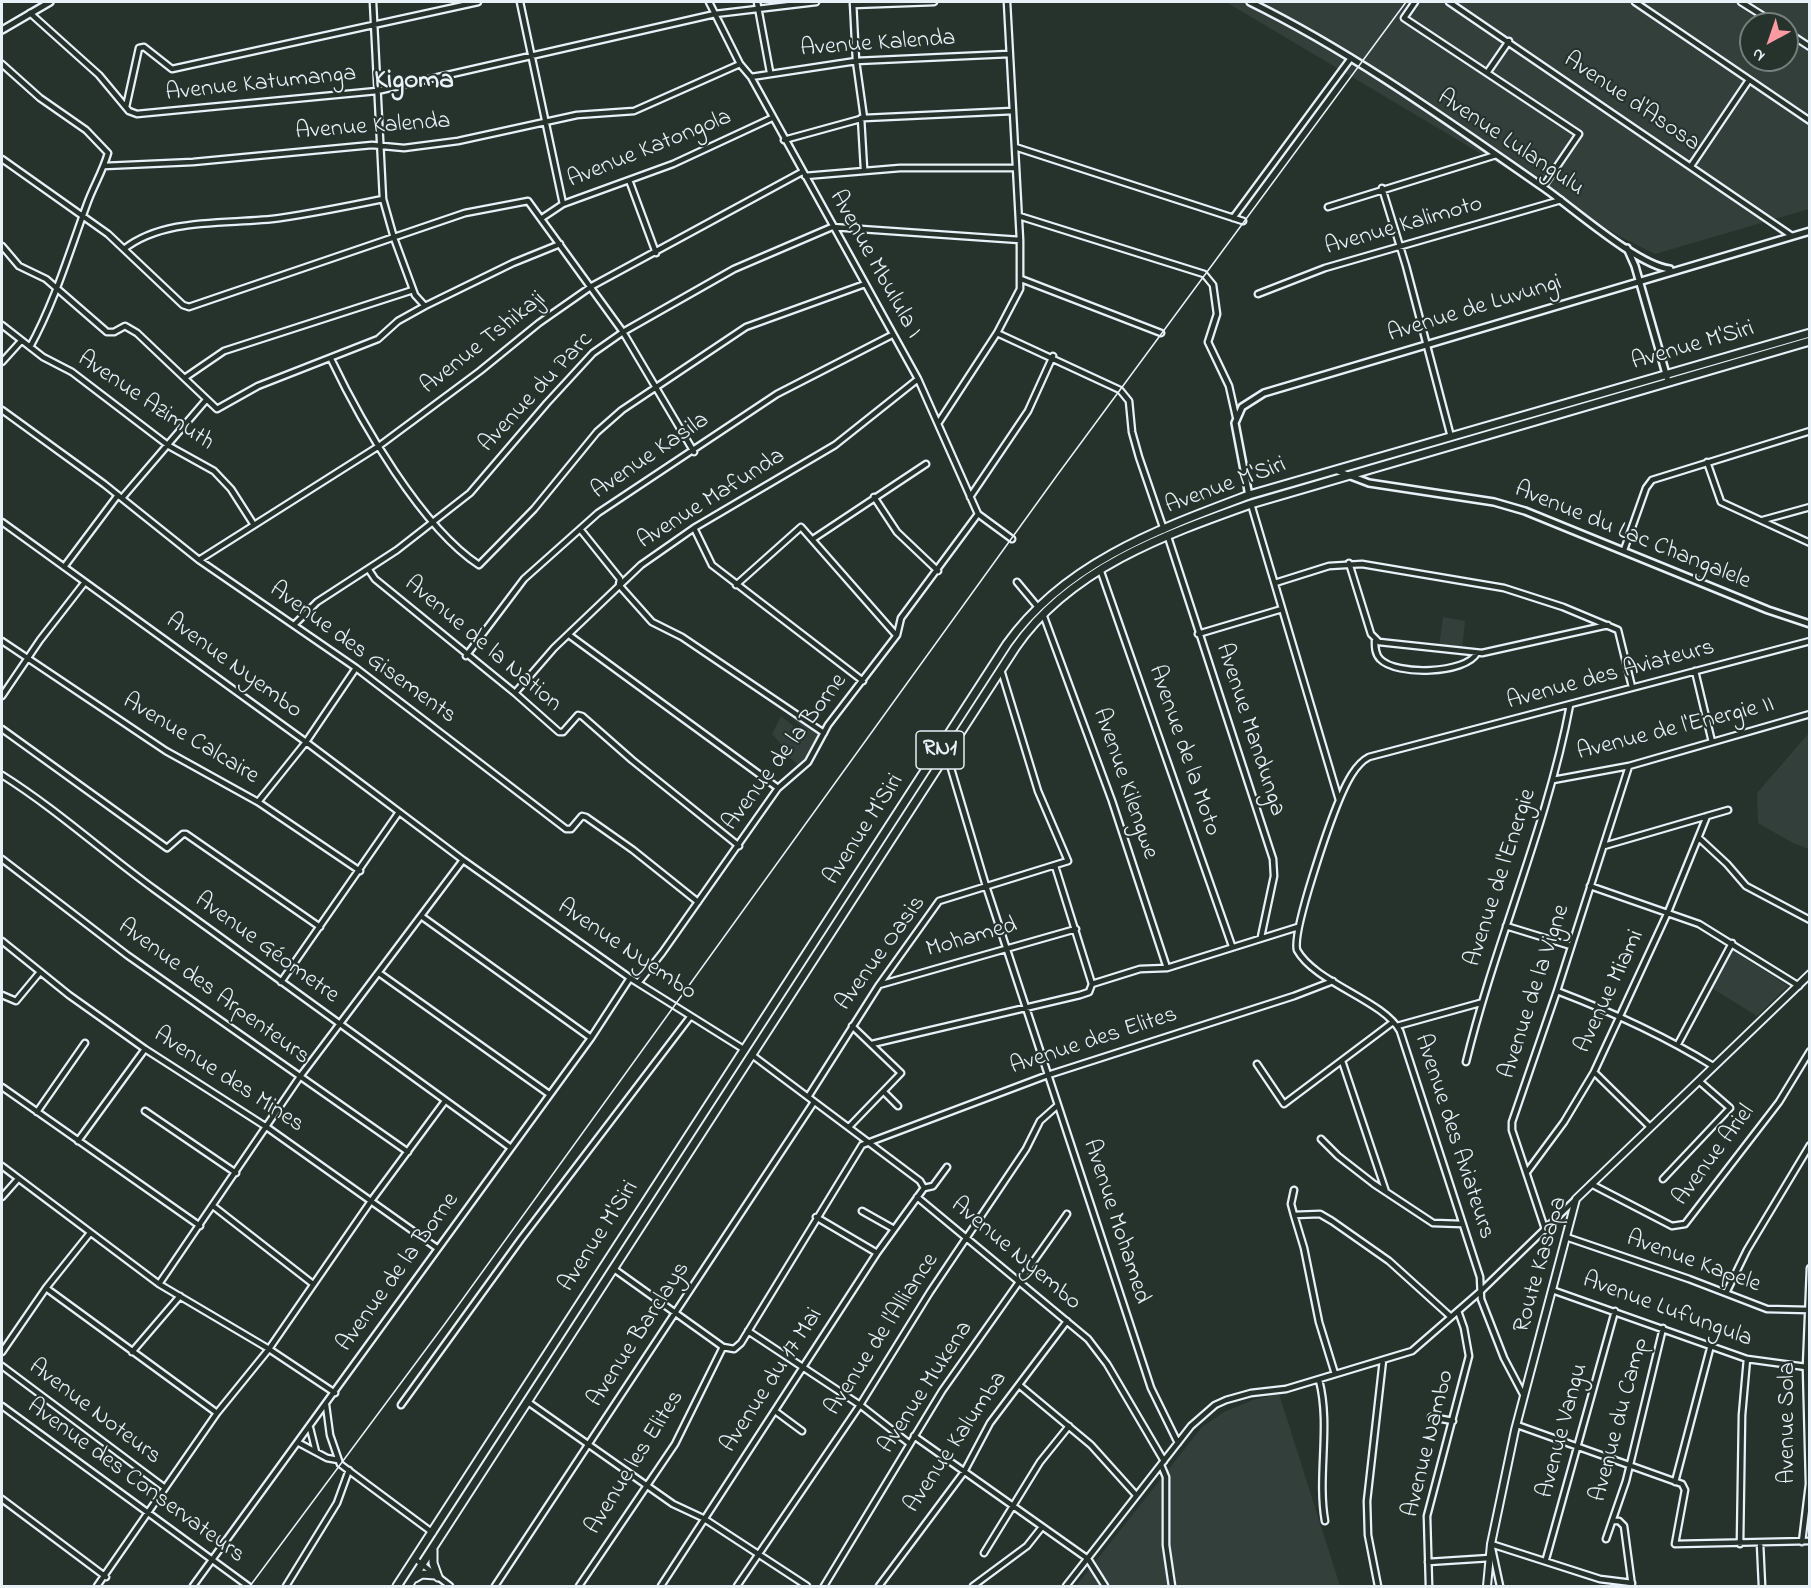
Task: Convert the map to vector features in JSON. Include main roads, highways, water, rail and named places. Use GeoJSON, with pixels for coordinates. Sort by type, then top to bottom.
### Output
{"type":"FeatureCollection","features":[{"type":"Feature","properties":{"kind":"highway","name":"Avenue M'Siri"},"geometry":{"type":"LineString","coordinates":[[410,1583],[1015,648],[1043,613],[1069,590],[1100,569],[1168,537],[1251,504],[1809,333]]}},
{"type":"Feature","properties":{"kind":"highway","name":"Avenue M'Siri"},"geometry":{"type":"LineString","coordinates":[[398,1587],[744,1049],[881,843],[1008,644],[1037,606],[1078,573],[1164,530],[1249,495],[1451,437],[1809,341]]}},
{"type":"Feature","properties":{"kind":"highway"},"geometry":{"type":"LineString","coordinates":[[1008,644],[1015,648]]}},
{"type":"Feature","properties":{"kind":"highway"},"geometry":{"type":"LineString","coordinates":[[519,1401],[527,1404]]}},
{"type":"Feature","properties":{"kind":"highway"},"geometry":{"type":"LineString","coordinates":[[410,1583],[422,1574],[436,1576],[432,1563],[434,1548]]}},
{"type":"Feature","properties":{"kind":"main road","name":"Route Kasapa"},"geometry":{"type":"LineString","coordinates":[[1487,1587],[1491,1544],[1517,1425],[1576,1199],[1809,974]]}},
{"type":"Feature","properties":{"kind":"railway"},"geometry":{"type":"LineString","coordinates":[[250,1586],[444,1325],[1058,474],[1406,2]]}},
{"type":"Feature","properties":{"kind":"district","name":"Kigoma"},"geometry":{"type":"Point","coordinates":[414,83]}}]}
